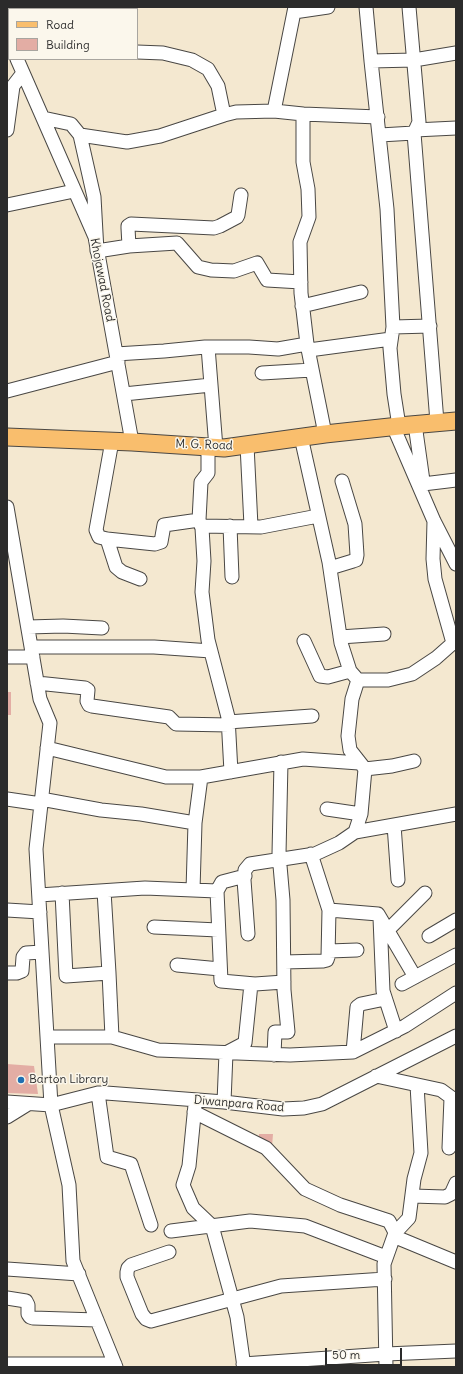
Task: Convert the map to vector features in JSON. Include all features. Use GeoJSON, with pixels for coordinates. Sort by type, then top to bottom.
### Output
{"type":"FeatureCollection","features":[{"type":"Feature","properties":{"kind":"main road","name":"M. G. Road"},"geometry":{"type":"LineString","coordinates":[[7,437],[132,442],[224,448],[402,425],[456,421]]}},
{"type":"Feature","properties":{"kind":"street"},"geometry":{"type":"LineString","coordinates":[[274,111],[295,10],[328,7]]}},
{"type":"Feature","properties":{"kind":"street"},"geometry":{"type":"LineString","coordinates":[[366,7],[387,209],[392,333],[390,348],[392,379],[402,425],[425,497],[434,521],[452,547],[456,564]]}},
{"type":"Feature","properties":{"kind":"street"},"geometry":{"type":"LineString","coordinates":[[409,7],[419,122],[414,131],[437,422]]}},
{"type":"Feature","properties":{"kind":"street"},"geometry":{"type":"LineString","coordinates":[[138,52],[163,53],[192,60],[208,69],[218,86],[224,115]]}},
{"type":"Feature","properties":{"kind":"street"},"geometry":{"type":"LineString","coordinates":[[371,61],[414,60],[456,52]]}},
{"type":"Feature","properties":{"kind":"street","name":"Khojawad Road"},"geometry":{"type":"LineString","coordinates":[[18,60],[95,237],[132,442]]}},
{"type":"Feature","properties":{"kind":"street"},"geometry":{"type":"LineString","coordinates":[[7,130],[13,86],[23,73]]}},
{"type":"Feature","properties":{"kind":"street"},"geometry":{"type":"LineString","coordinates":[[80,135],[127,142],[160,136],[236,112],[274,111],[303,114],[378,117]]}},
{"type":"Feature","properties":{"kind":"street"},"geometry":{"type":"LineString","coordinates":[[303,114],[303,162],[308,189],[308,217],[300,242],[302,306],[312,370],[326,434]]}},
{"type":"Feature","properties":{"kind":"street"},"geometry":{"type":"LineString","coordinates":[[43,118],[71,124],[80,135],[94,197],[97,251],[129,246],[177,244],[198,267],[211,270],[234,271],[257,263],[267,280],[301,282]]}},
{"type":"Feature","properties":{"kind":"street"},"geometry":{"type":"LineString","coordinates":[[380,135],[456,128]]}},
{"type":"Feature","properties":{"kind":"street"},"geometry":{"type":"LineString","coordinates":[[7,204],[74,191]]}},
{"type":"Feature","properties":{"kind":"street"},"geometry":{"type":"LineString","coordinates":[[129,246],[128,226],[131,224],[214,228],[237,217],[242,195]]}},
{"type":"Feature","properties":{"kind":"street"},"geometry":{"type":"LineString","coordinates":[[302,306],[361,292]]}},
{"type":"Feature","properties":{"kind":"street"},"geometry":{"type":"LineString","coordinates":[[7,391],[117,358],[208,347],[249,346],[278,349],[308,347],[430,326]]}},
{"type":"Feature","properties":{"kind":"street"},"geometry":{"type":"LineString","coordinates":[[208,347],[211,385],[212,447],[208,473],[201,482],[200,523],[204,562],[202,592],[208,640],[229,723],[230,772]]}},
{"type":"Feature","properties":{"kind":"street"},"geometry":{"type":"LineString","coordinates":[[262,373],[312,370]]}},
{"type":"Feature","properties":{"kind":"street"},"geometry":{"type":"LineString","coordinates":[[124,394],[211,385]]}},
{"type":"Feature","properties":{"kind":"street"},"geometry":{"type":"LineString","coordinates":[[402,425],[423,484],[425,497]]}},
{"type":"Feature","properties":{"kind":"street"},"geometry":{"type":"LineString","coordinates":[[301,438],[330,568],[340,637],[354,675],[348,736],[350,750],[362,766],[361,814],[355,832]]}},
{"type":"Feature","properties":{"kind":"street"},"geometry":{"type":"LineString","coordinates":[[112,441],[96,530],[99,537],[155,544],[160,542],[164,525],[200,523],[230,526],[268,526],[318,516]]}},
{"type":"Feature","properties":{"kind":"street"},"geometry":{"type":"LineString","coordinates":[[247,445],[251,526]]}},
{"type":"Feature","properties":{"kind":"street"},"geometry":{"type":"LineString","coordinates":[[423,484],[456,480]]}},
{"type":"Feature","properties":{"kind":"street"},"geometry":{"type":"LineString","coordinates":[[330,568],[353,562],[356,560],[357,555],[355,524],[342,481]]}},
{"type":"Feature","properties":{"kind":"street"},"geometry":{"type":"LineString","coordinates":[[7,507],[11,554],[28,627],[40,699],[50,723],[36,850],[51,1105],[69,1185],[74,1261],[115,1366],[7,1364]]}},
{"type":"Feature","properties":{"kind":"street"},"geometry":{"type":"LineString","coordinates":[[304,641],[320,676],[328,677],[354,675],[388,680],[412,674],[454,648],[435,579],[434,521]]}},
{"type":"Feature","properties":{"kind":"street"},"geometry":{"type":"LineString","coordinates":[[230,526],[232,577]]}},
{"type":"Feature","properties":{"kind":"street"},"geometry":{"type":"LineString","coordinates":[[107,539],[116,567],[122,572],[140,579]]}},
{"type":"Feature","properties":{"kind":"street"},"geometry":{"type":"LineString","coordinates":[[28,627],[63,626],[102,628]]}},
{"type":"Feature","properties":{"kind":"street"},"geometry":{"type":"LineString","coordinates":[[340,637],[384,634]]}},
{"type":"Feature","properties":{"kind":"street"},"geometry":{"type":"LineString","coordinates":[[7,657],[32,652],[154,648],[211,652]]}},
{"type":"Feature","properties":{"kind":"street"},"geometry":{"type":"LineString","coordinates":[[37,683],[85,688],[88,690],[87,701],[89,705],[169,717],[176,724],[229,723],[312,716]]}},
{"type":"Feature","properties":{"kind":"street"},"geometry":{"type":"LineString","coordinates":[[47,748],[166,777],[201,777],[303,759],[362,766],[392,766],[414,761]]}},
{"type":"Feature","properties":{"kind":"street"},"geometry":{"type":"LineString","coordinates":[[274,1054],[275,1032],[288,1032],[284,982],[280,859],[281,762]]}},
{"type":"Feature","properties":{"kind":"street"},"geometry":{"type":"LineString","coordinates":[[193,890],[195,823],[201,777]]}},
{"type":"Feature","properties":{"kind":"street"},"geometry":{"type":"LineString","coordinates":[[7,799],[41,802],[195,823]]}},
{"type":"Feature","properties":{"kind":"street"},"geometry":{"type":"LineString","coordinates":[[327,809],[361,814]]}},
{"type":"Feature","properties":{"kind":"street"},"geometry":{"type":"LineString","coordinates":[[248,934],[245,870],[250,864],[311,854],[339,843],[355,832],[456,814]]}},
{"type":"Feature","properties":{"kind":"street"},"geometry":{"type":"LineString","coordinates":[[394,825],[398,880]]}},
{"type":"Feature","properties":{"kind":"street"},"geometry":{"type":"LineString","coordinates":[[284,962],[323,962],[327,960],[329,951],[329,910],[311,854]]}},
{"type":"Feature","properties":{"kind":"street"},"geometry":{"type":"LineString","coordinates":[[245,876],[222,882],[217,891],[221,981],[251,984],[284,982]]}},
{"type":"Feature","properties":{"kind":"street"},"geometry":{"type":"LineString","coordinates":[[39,895],[145,888],[217,891]]}},
{"type":"Feature","properties":{"kind":"street"},"geometry":{"type":"LineString","coordinates":[[104,891],[112,1037]]}},
{"type":"Feature","properties":{"kind":"street"},"geometry":{"type":"LineString","coordinates":[[62,893],[66,976],[109,974]]}},
{"type":"Feature","properties":{"kind":"street"},"geometry":{"type":"LineString","coordinates":[[388,930],[425,893]]}},
{"type":"Feature","properties":{"kind":"street"},"geometry":{"type":"LineString","coordinates":[[7,910],[40,912]]}},
{"type":"Feature","properties":{"kind":"street"},"geometry":{"type":"LineString","coordinates":[[329,910],[375,913],[380,916],[415,976]]}},
{"type":"Feature","properties":{"kind":"street"},"geometry":{"type":"LineString","coordinates":[[380,916],[385,999],[396,1030]]}},
{"type":"Feature","properties":{"kind":"street"},"geometry":{"type":"LineString","coordinates":[[429,936],[456,920]]}},
{"type":"Feature","properties":{"kind":"street"},"geometry":{"type":"LineString","coordinates":[[154,928],[218,930]]}},
{"type":"Feature","properties":{"kind":"street"},"geometry":{"type":"LineString","coordinates":[[329,951],[357,950]]}},
{"type":"Feature","properties":{"kind":"street"},"geometry":{"type":"LineString","coordinates":[[7,973],[17,973],[22,971],[23,957],[26,953],[42,952]]}},
{"type":"Feature","properties":{"kind":"street"},"geometry":{"type":"LineString","coordinates":[[402,984],[456,955]]}},
{"type":"Feature","properties":{"kind":"street"},"geometry":{"type":"LineString","coordinates":[[177,965],[220,969]]}},
{"type":"Feature","properties":{"kind":"street"},"geometry":{"type":"LineString","coordinates":[[226,1053],[245,1043],[251,984]]}},
{"type":"Feature","properties":{"kind":"street"},"geometry":{"type":"LineString","coordinates":[[47,1037],[112,1037],[158,1050],[290,1055],[353,1052],[405,1026],[456,992]]}},
{"type":"Feature","properties":{"kind":"street"},"geometry":{"type":"LineString","coordinates":[[353,1052],[357,1007],[361,1004],[385,999]]}},
{"type":"Feature","properties":{"kind":"street","name":"Diwanpara Road"},"geometry":{"type":"LineString","coordinates":[[7,1102],[51,1105],[98,1093],[195,1106],[224,1102],[283,1109],[304,1108],[322,1104],[456,1036]]}},
{"type":"Feature","properties":{"kind":"street"},"geometry":{"type":"LineString","coordinates":[[224,1102],[226,1053]]}},
{"type":"Feature","properties":{"kind":"street"},"geometry":{"type":"LineString","coordinates":[[376,1076],[441,1090],[454,1099],[449,1148]]}},
{"type":"Feature","properties":{"kind":"street"},"geometry":{"type":"LineString","coordinates":[[386,1367],[384,1264],[395,1234],[410,1218],[414,1179],[421,1153],[417,1085]]}},
{"type":"Feature","properties":{"kind":"street"},"geometry":{"type":"LineString","coordinates":[[98,1093],[107,1157],[131,1164],[151,1224]]}},
{"type":"Feature","properties":{"kind":"street"},"geometry":{"type":"LineString","coordinates":[[7,1117],[28,1104]]}},
{"type":"Feature","properties":{"kind":"street"},"geometry":{"type":"LineString","coordinates":[[456,1262],[398,1238],[389,1221],[340,1205],[305,1189],[266,1148],[195,1106],[189,1166],[183,1185],[193,1208],[212,1226],[237,1317],[243,1365],[386,1354],[456,1351]]}},
{"type":"Feature","properties":{"kind":"street"},"geometry":{"type":"LineString","coordinates":[[412,1196],[445,1197],[451,1194],[456,1183]]}},
{"type":"Feature","properties":{"kind":"street"},"geometry":{"type":"LineString","coordinates":[[172,1231],[250,1220],[305,1226],[386,1257]]}},
{"type":"Feature","properties":{"kind":"street"},"geometry":{"type":"LineString","coordinates":[[169,1252],[131,1265],[128,1268],[127,1277],[142,1314],[146,1319],[151,1321],[281,1286],[385,1279]]}},
{"type":"Feature","properties":{"kind":"street"},"geometry":{"type":"LineString","coordinates":[[7,1269],[79,1274]]}},
{"type":"Feature","properties":{"kind":"street"},"geometry":{"type":"LineString","coordinates":[[7,1298],[26,1301],[28,1305],[28,1314],[33,1318],[97,1320]]}},
{"type":"Feature","properties":{"kind":"building"},"geometry":{"type":"Polygon","coordinates":[[[7,692],[11,692],[11,715],[7,715],[7,692]]]}},
{"type":"Feature","properties":{"kind":"building","name":"Barton Library"},"geometry":{"type":"Polygon","coordinates":[[[7,1064],[34,1066],[38,1094],[7,1093],[7,1064]]]}},
{"type":"Feature","properties":{"kind":"building"},"geometry":{"type":"Polygon","coordinates":[[[259,1134],[273,1134],[272,1147],[258,1146],[259,1134]]]}},
{"type":"Feature","properties":{"kind":"place","name":"Barton Library"},"geometry":{"type":"Point","coordinates":[21,1080]}}]}
